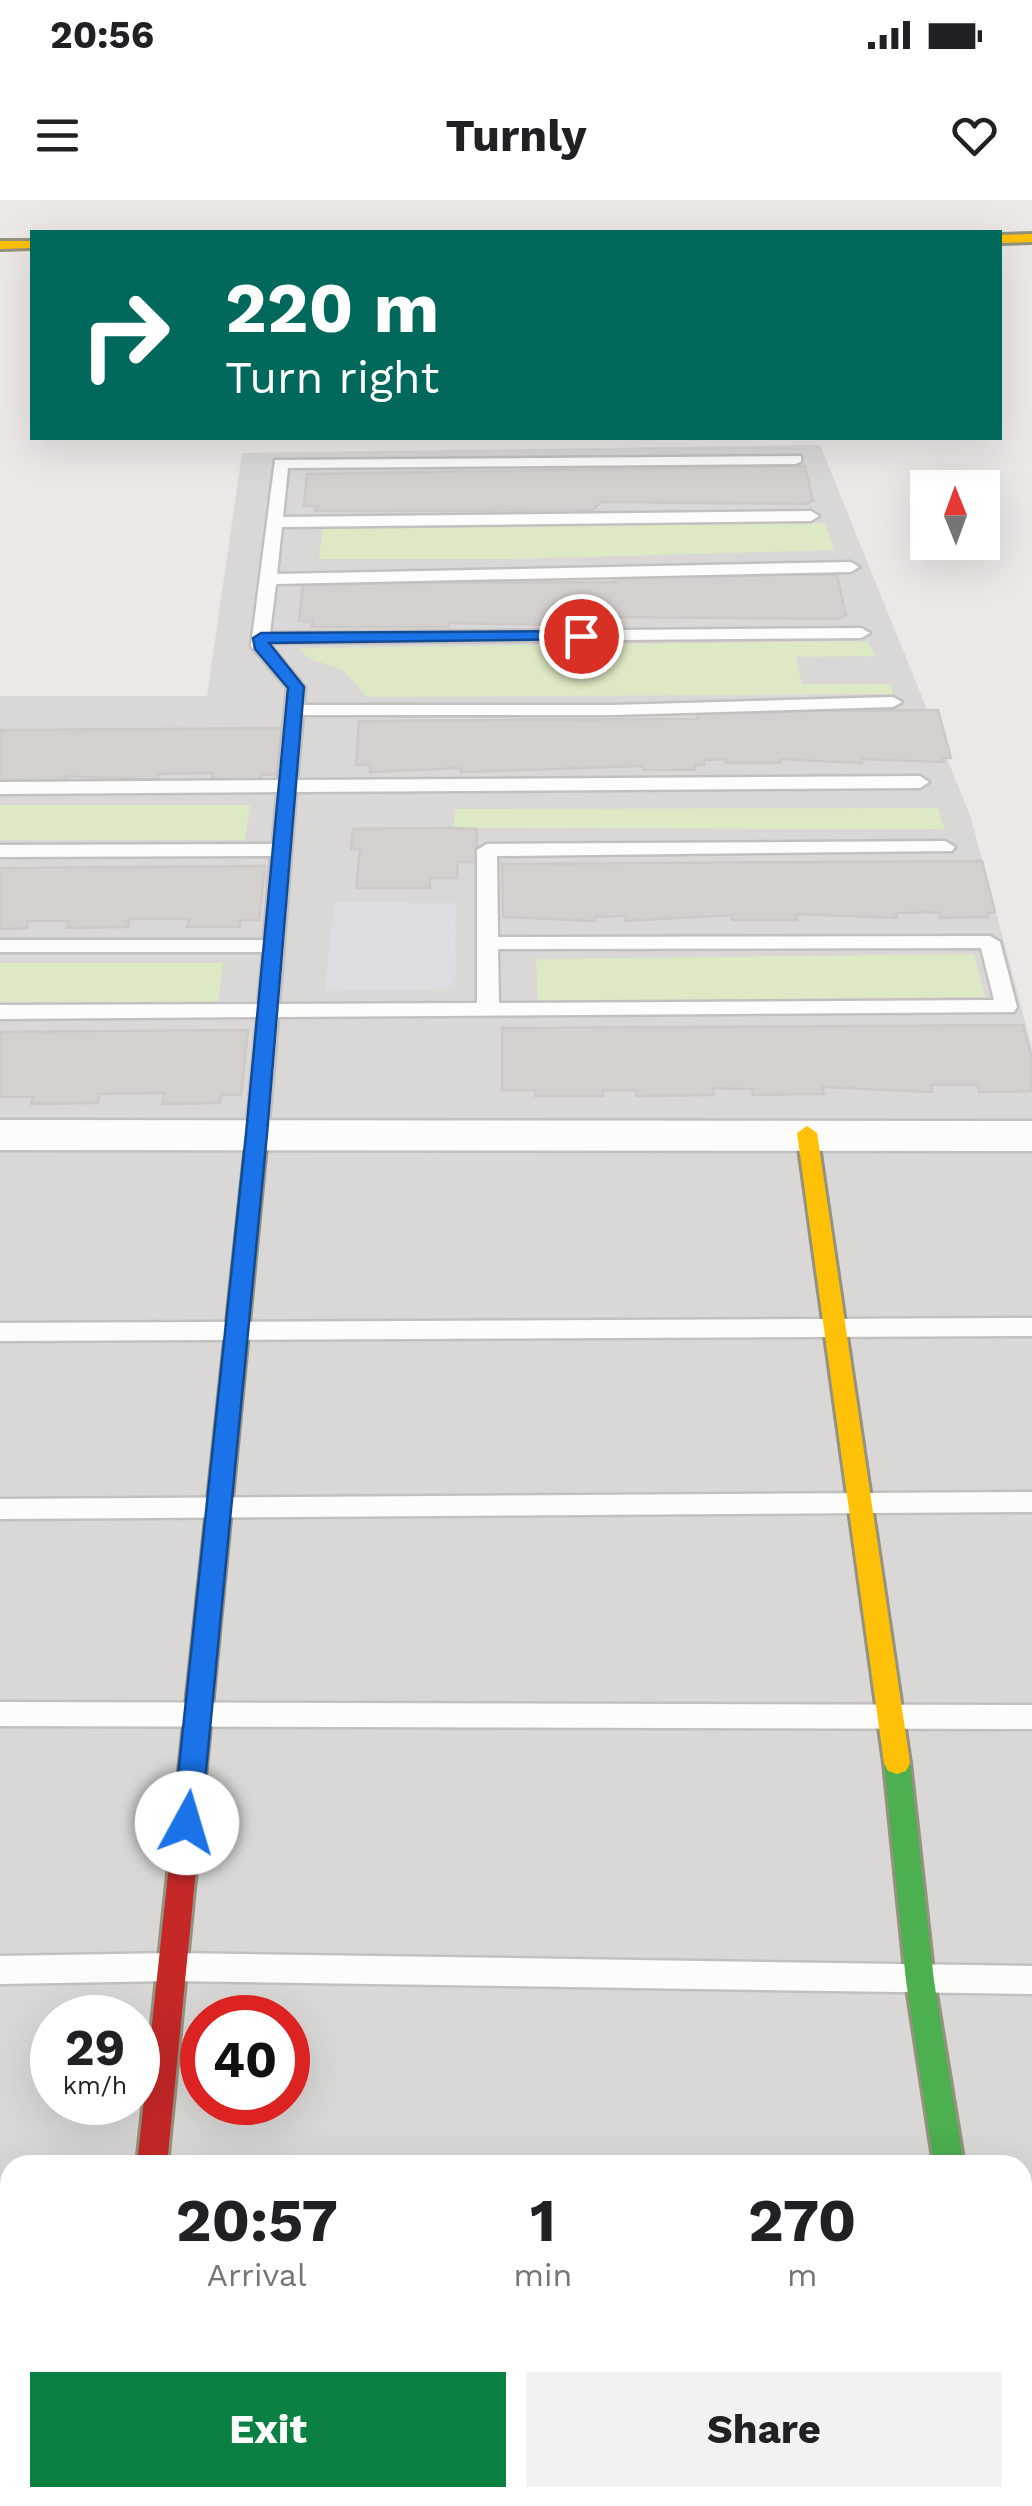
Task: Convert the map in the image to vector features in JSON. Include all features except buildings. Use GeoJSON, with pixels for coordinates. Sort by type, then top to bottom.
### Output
{"type":"FeatureCollection","features":[{"type":"Feature","properties":{"kind":"street"},"geometry":{"type":"LineString","coordinates":[[1002,238],[1032,238]]}},
{"type":"Feature","properties":{"kind":"street"},"geometry":{"type":"LineString","coordinates":[[0,245],[30,245]]}},
{"type":"Feature","properties":{"kind":"street"},"geometry":{"type":"LineString","coordinates":[[808,1133],[892,1718],[920,1981],[948,2155]]}},
{"type":"Feature","properties":{"kind":"street"},"geometry":{"type":"LineString","coordinates":[[0,1134],[1032,1136]]}},
{"type":"Feature","properties":{"kind":"street"},"geometry":{"type":"LineString","coordinates":[[153,2155],[257,1134]]}},
{"type":"Feature","properties":{"kind":"lane"},"geometry":{"type":"LineString","coordinates":[[257,1134],[296,687],[260,646],[281,463],[795,459]]}},
{"type":"Feature","properties":{"kind":"lane"},"geometry":{"type":"LineString","coordinates":[[275,522],[812,516]]}},
{"type":"Feature","properties":{"kind":"lane"},"geometry":{"type":"LineString","coordinates":[[268,579],[851,566]]}},
{"type":"Feature","properties":{"kind":"lane"},"geometry":{"type":"LineString","coordinates":[[261,638],[860,633]]}},
{"type":"Feature","properties":{"kind":"lane"},"geometry":{"type":"LineString","coordinates":[[295,710],[613,710],[893,702]]}},
{"type":"Feature","properties":{"kind":"lane"},"geometry":{"type":"LineString","coordinates":[[0,788],[920,782]]}},
{"type":"Feature","properties":{"kind":"lane"},"geometry":{"type":"LineString","coordinates":[[488,1012],[487,850],[945,847]]}},
{"type":"Feature","properties":{"kind":"lane"},"geometry":{"type":"LineString","coordinates":[[0,851],[282,850]]}},
{"type":"Feature","properties":{"kind":"lane"},"geometry":{"type":"LineString","coordinates":[[0,1012],[268,1014],[1006,1007],[990,942],[488,943]]}},
{"type":"Feature","properties":{"kind":"lane"},"geometry":{"type":"LineString","coordinates":[[0,946],[273,946]]}},
{"type":"Feature","properties":{"kind":"lane"},"geometry":{"type":"LineString","coordinates":[[0,1332],[1032,1327]]}},
{"type":"Feature","properties":{"kind":"lane"},"geometry":{"type":"LineString","coordinates":[[0,1509],[1032,1502]]}},
{"type":"Feature","properties":{"kind":"lane"},"geometry":{"type":"LineString","coordinates":[[0,1714],[1032,1717]]}},
{"type":"Feature","properties":{"kind":"lane"},"geometry":{"type":"LineString","coordinates":[[0,1970],[173,1967],[1032,1980]]}},
{"type":"Feature","properties":{"kind":"shaded area"},"geometry":{"type":"Polygon","coordinates":[[[820,445],[971,818],[1032,1048],[1032,2155],[0,2155],[0,696],[207,696],[242,453],[820,445]]]}},
{"type":"Feature","properties":{"kind":"shaded area"},"geometry":{"type":"Polygon","coordinates":[[[334,902],[456,903],[455,989],[325,991],[334,902]]]}},
{"type":"Feature","properties":{"kind":"green space"},"geometry":{"type":"Polygon","coordinates":[[[825,523],[834,550],[515,559],[319,559],[323,529],[825,523]]]}},
{"type":"Feature","properties":{"kind":"green space"},"geometry":{"type":"Polygon","coordinates":[[[867,641],[876,656],[796,657],[802,684],[891,684],[893,694],[367,697],[344,671],[308,658],[299,648],[867,641]]]}},
{"type":"Feature","properties":{"kind":"green space"},"geometry":{"type":"Polygon","coordinates":[[[0,805],[250,805],[245,840],[0,840],[0,805]]]}},
{"type":"Feature","properties":{"kind":"green space"},"geometry":{"type":"Polygon","coordinates":[[[938,808],[944,829],[454,828],[455,809],[938,808]]]}},
{"type":"Feature","properties":{"kind":"green space"},"geometry":{"type":"Polygon","coordinates":[[[974,954],[985,997],[538,1002],[536,959],[974,954]]]}},
{"type":"Feature","properties":{"kind":"green space"},"geometry":{"type":"Polygon","coordinates":[[[0,963],[223,963],[218,1003],[0,1004],[0,963]]]}},
{"type":"Feature","properties":{"kind":"traffic: fast"},"geometry":{"type":"LineString","coordinates":[[200,1696],[257,1135]]}},
{"type":"Feature","properties":{"kind":"traffic: fast"},"geometry":{"type":"LineString","coordinates":[[897,1763],[920,1981],[947,2155]]}},
{"type":"Feature","properties":{"kind":"traffic: slow"},"geometry":{"type":"LineString","coordinates":[[1002,239],[1032,238]]}},
{"type":"Feature","properties":{"kind":"traffic: slow"},"geometry":{"type":"LineString","coordinates":[[0,245],[30,245]]}},
{"type":"Feature","properties":{"kind":"traffic: slow"},"geometry":{"type":"LineString","coordinates":[[807,1133],[897,1763]]}},
{"type":"Feature","properties":{"kind":"traffic: jam"},"geometry":{"type":"LineString","coordinates":[[153,2155],[200,1696]]}},
{"type":"Feature","properties":{"kind":"route"},"geometry":{"type":"LineString","coordinates":[[187,1823],[257,1134],[296,687],[260,646],[261,638],[581,636]]}}]}
